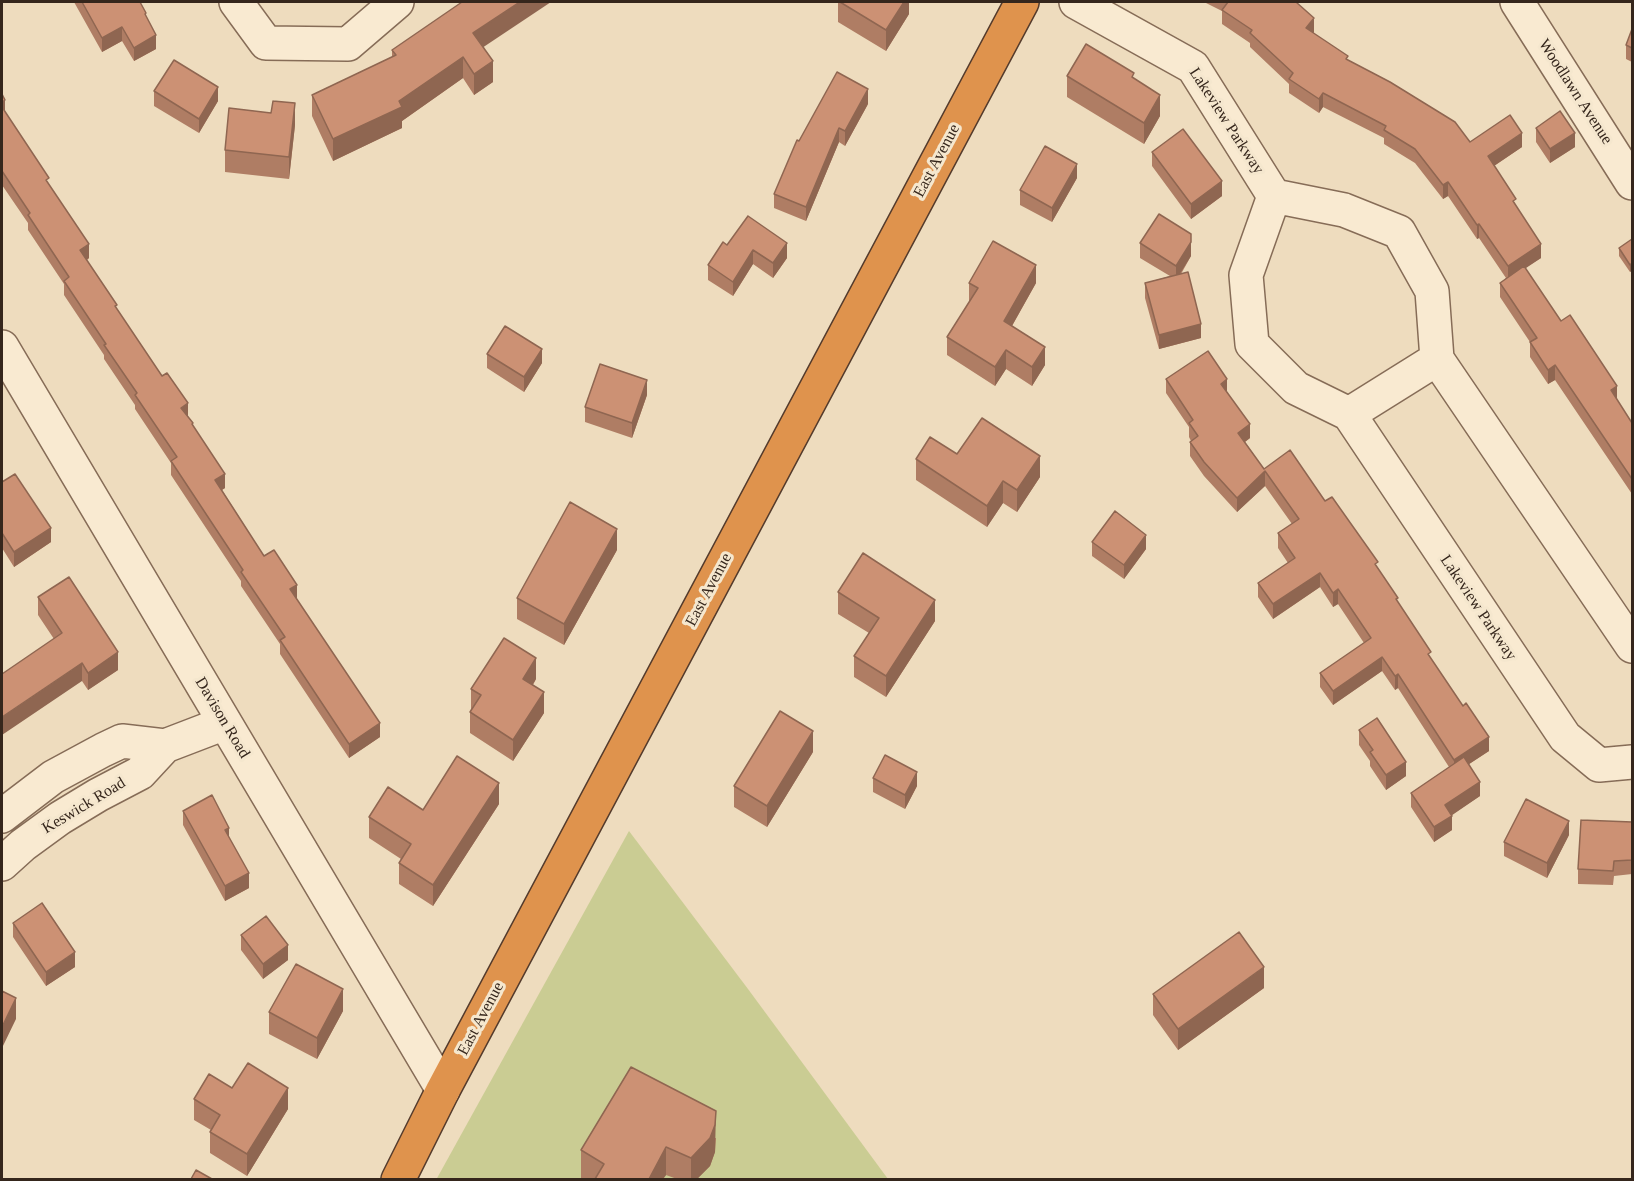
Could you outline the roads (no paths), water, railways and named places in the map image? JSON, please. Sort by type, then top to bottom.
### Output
[{"type":"highway","name":"East Avenue","points":[[398,1179],[443,1090],[1022,2]]},
{"type":"street","points":[[236,2],[266,43],[348,44],[397,2]]},
{"type":"street","name":"Lakeview Parkway","points":[[1076,2],[1194,67],[1274,196],[1246,275],[1252,344],[1296,387],[1349,414],[1564,737],[1599,765],[1632,762]]},
{"type":"street","name":"Woodlawn Avenue","points":[[1517,2],[1632,183]]},
{"type":"street","points":[[1274,196],[1344,210],[1400,232],[1432,291],[1437,358],[1632,646]]},
{"type":"street","name":"Davison Road","points":[[2,347],[443,1090]]},
{"type":"street","points":[[1349,414],[1437,358]]},
{"type":"street","name":"Keswick Road","points":[[2,864],[23,845],[60,818],[140,773],[165,746],[225,723]]},
{"type":"street","name":"Keswick Road","points":[[2,816],[53,777],[122,741],[165,746]]}]
